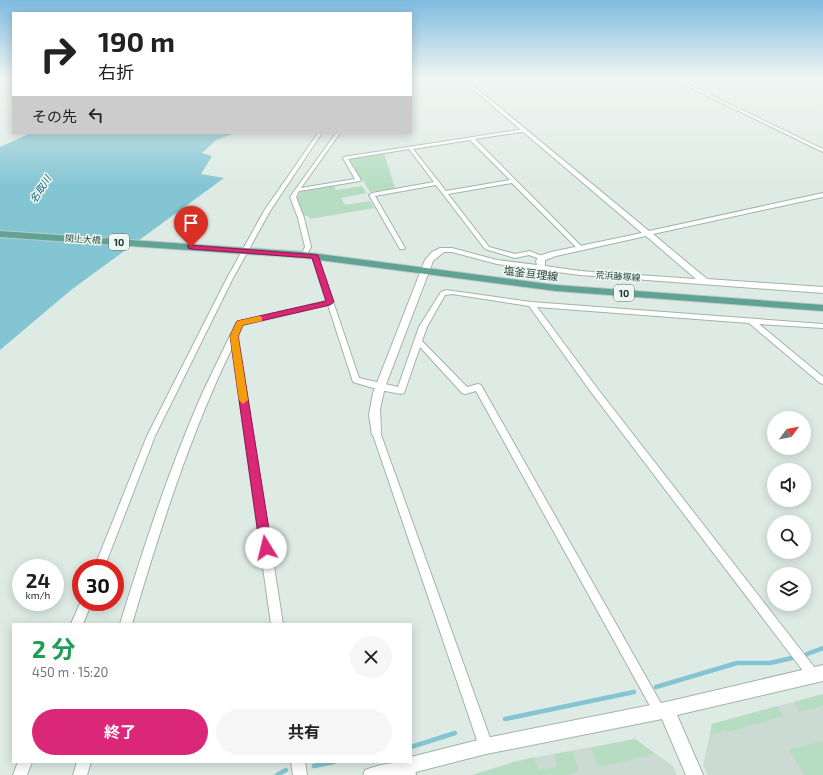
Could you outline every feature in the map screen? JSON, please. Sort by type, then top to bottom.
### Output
[{"type":"main road","name":"閖上大橋","points":[[0,234],[242,250]]},
{"type":"main road","name":"塩釜亘理線","points":[[242,250],[315,256],[556,288],[823,308]]},
{"type":"street","points":[[505,114],[704,281]]},
{"type":"street","points":[[747,114],[823,151]]},
{"type":"street","points":[[297,190],[358,180],[345,158],[524,130]]},
{"type":"street","points":[[103,559],[151,436],[242,250],[319,134]]},
{"type":"street","points":[[304,255],[308,247],[301,218],[293,197],[337,134]]},
{"type":"street","points":[[471,138],[580,248]]},
{"type":"street","points":[[410,148],[487,248],[516,256],[530,253],[542,258],[580,248],[823,195]]},
{"type":"street","points":[[445,193],[513,181]]},
{"type":"street","points":[[402,248],[372,195],[437,183]]},
{"type":"street","name":"荒浜藤塚線","points":[[376,432],[373,417],[380,387],[429,260],[435,254],[443,250],[452,250],[497,262],[580,273],[823,290]]},
{"type":"street","points":[[315,256],[356,380],[401,391],[423,327],[439,299],[446,292],[531,304],[823,326]]},
{"type":"street","points":[[541,268],[540,261],[542,258]]},
{"type":"street","points":[[126,623],[164,502],[206,394],[240,323],[330,302]]},
{"type":"street","points":[[370,775],[409,770],[486,746],[663,711],[819,674],[594,390],[531,304]]},
{"type":"street","points":[[750,320],[823,381]]},
{"type":"street","points":[[234,336],[277,623]]},
{"type":"street","points":[[418,341],[465,391],[478,388],[663,711],[695,775]]},
{"type":"street","points":[[376,432],[486,746]]},
{"type":"street","points":[[77,623],[82,611]]},
{"type":"street","points":[[20,775],[25,763]]},
{"type":"street","points":[[80,775],[84,763]]},
{"type":"street","points":[[298,763],[300,775]]},
{"type":"shaded area","points":[[823,694],[823,775],[708,775],[703,766],[712,724]]},
{"type":"shaded area","points":[[635,739],[673,766],[677,775],[472,775],[515,761]]},
{"type":"green space","points":[[384,153],[395,188],[370,192],[363,180],[361,180],[349,158]]},
{"type":"green space","points":[[334,186],[336,190],[362,186],[366,193],[341,198],[345,205],[370,201],[374,208],[310,219],[308,216],[304,216],[297,199],[300,192]]},
{"type":"green space","points":[[823,694],[823,705],[800,712],[794,702]]},
{"type":"green space","points":[[777,706],[783,716],[726,733],[724,730],[710,735],[712,724]]},
{"type":"green space","points":[[635,739],[655,754],[598,767],[591,748]]},
{"type":"green space","points":[[821,741],[823,744],[823,775],[805,775],[789,750]]},
{"type":"green space","points":[[573,751],[579,772],[564,775],[472,775],[534,757],[538,770],[557,767],[554,754]]},
{"type":"water","name":"名取川","points":[[29,134],[232,134],[216,140],[202,153],[212,156],[201,174],[224,178],[71,290],[0,350],[0,147]]},
{"type":"waterway","points":[[807,654],[823,648]]},
{"type":"waterway","points":[[656,687],[737,663],[770,663],[792,658]]},
{"type":"waterway","points":[[505,719],[634,692]]},
{"type":"waterway","points":[[412,747],[455,733]]},
{"type":"waterway","points":[[314,766],[329,763]]},
{"type":"waterway","points":[[277,775],[286,770]]},
{"type":"slow traffic","points":[[243,400],[234,336],[240,323],[259,319]]},
{"type":"route","points":[[191,247],[315,256],[330,302],[240,323],[234,336],[266,548]]}]
